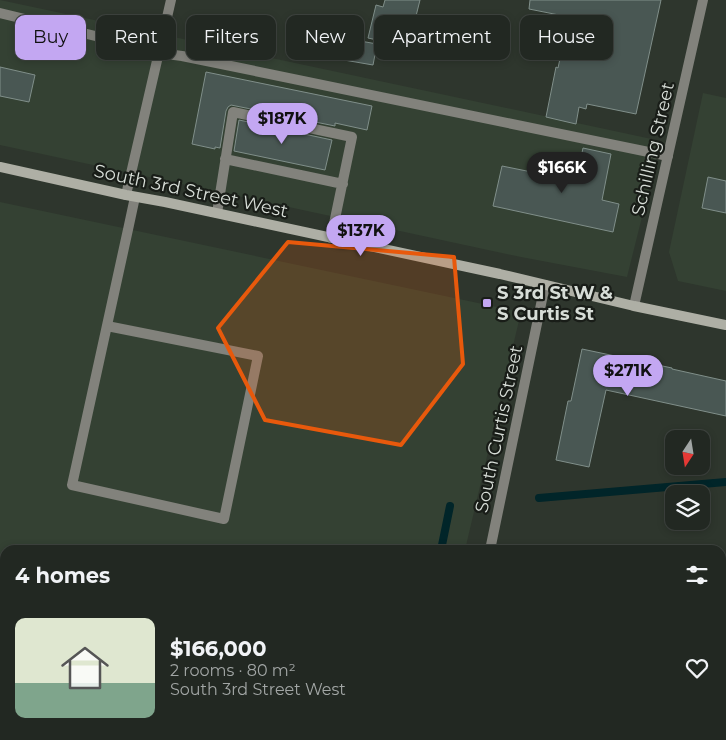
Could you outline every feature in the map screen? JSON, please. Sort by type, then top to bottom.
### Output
[{"type":"main road","name":"South 3rd Street West","points":[[0,167],[500,274],[634,306],[726,325]]},
{"type":"street","points":[[168,15],[171,0]]},
{"type":"street","name":"Schilling Street","points":[[634,306],[703,0]]},
{"type":"street","points":[[0,13],[96,36]]},
{"type":"street","points":[[176,55],[668,156]]},
{"type":"street","points":[[107,326],[258,356],[224,519],[72,485],[107,326],[159,60]]},
{"type":"street","points":[[217,213],[233,112],[352,136],[331,238]]},
{"type":"street","points":[[225,159],[343,184]]},
{"type":"street","name":"South Curtis Street","points":[[491,545],[545,285]]},
{"type":"highlighted area","points":[[288,242],[454,257],[463,364],[401,445],[265,420],[218,328]]},
{"type":"shaded area","points":[[0,0],[70,15],[15,15],[15,60],[86,60],[86,18],[96,20],[96,60],[176,60],[176,38],[186,40],[186,60],[276,59],[661,141],[627,277],[521,257],[0,145]]},
{"type":"shaded area","points":[[703,93],[726,98],[726,291],[678,281],[669,252]]},
{"type":"shaded area","points":[[0,202],[521,312],[466,545],[0,545]]},
{"type":"building","points":[[385,0],[420,0],[416,15],[374,15],[374,39],[368,38],[376,5],[383,7]]},
{"type":"building","points":[[530,0],[661,0],[636,114],[587,104],[586,109],[579,107],[576,124],[546,117],[556,67],[558,68],[560,60],[613,60],[613,15],[559,15],[529,9]]},
{"type":"building","points":[[364,42],[374,43],[373,65],[344,60],[364,60]]},
{"type":"building","points":[[0,67],[35,75],[29,102],[0,96]]},
{"type":"building","points":[[206,72],[372,106],[367,130],[335,123],[335,126],[231,105],[226,111],[220,148],[215,147],[215,149],[192,144]]},
{"type":"building","points":[[239,120],[332,140],[325,170],[234,151]]},
{"type":"building","points":[[583,148],[611,154],[602,200],[619,204],[613,232],[493,206],[502,166],[576,181]]},
{"type":"building","points":[[708,177],[726,181],[726,213],[702,208]]},
{"type":"building","points":[[582,349],[726,381],[726,416],[606,390],[589,467],[556,460],[568,401],[571,401]]},
{"type":"waterway","points":[[539,498],[726,482]]},
{"type":"waterway","points":[[442,545],[450,506]]},
{"type":"place","name":"S 3rd St W & S Curtis St","points":[[487,303]]}]
